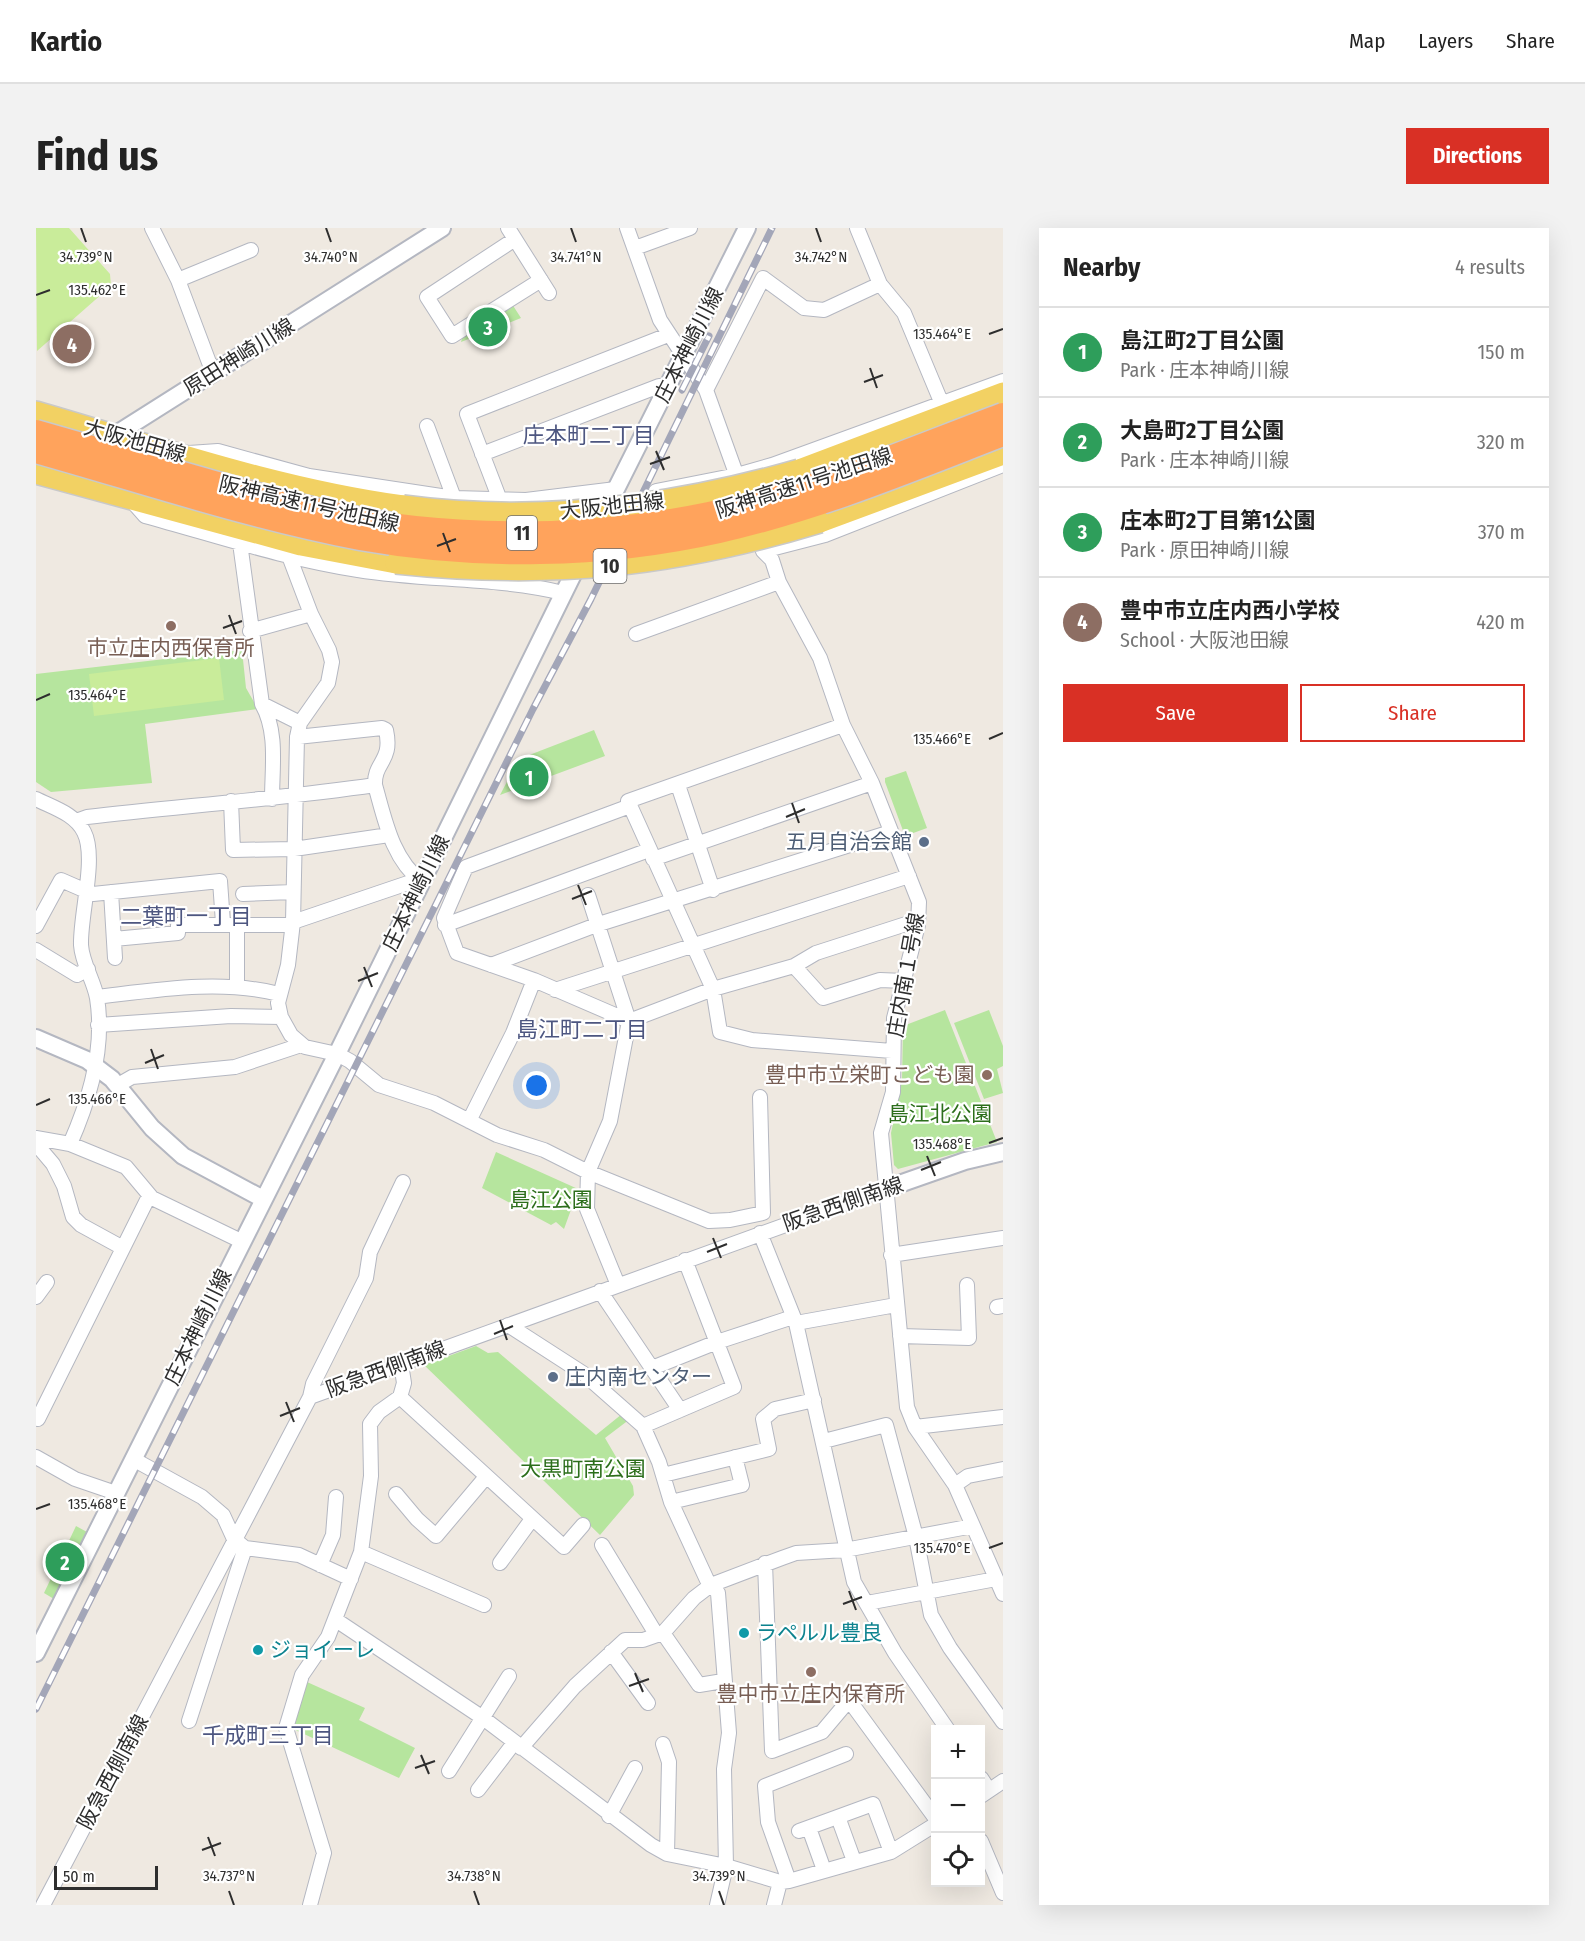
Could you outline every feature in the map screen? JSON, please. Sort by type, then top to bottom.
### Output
[{"type":"highway","name":"阪神高速11号池田線","points":[[36,432],[271,499],[366,520],[458,531],[546,533],[673,520],[752,503],[829,480],[1003,415]]},
{"type":"highway","name":"阪神高速11号池田線","points":[[36,451],[268,517],[351,536],[458,550],[548,552],[678,539],[758,521],[836,498],[1003,434]]},
{"type":"main road","name":"大阪池田線","points":[[36,412],[327,493],[403,506],[517,513],[597,510],[707,493],[799,470],[1003,393]]},
{"type":"main road","name":"10","points":[[40,479],[130,499],[301,545],[396,563],[495,572],[541,572],[631,565],[743,544],[820,522],[1003,454]]},
{"type":"street","points":[[152,228],[178,280],[213,373]]},
{"type":"street","name":"原田神崎川線","points":[[40,479],[115,435],[442,228]]},
{"type":"street","name":"庄内南１号線","points":[[627,228],[660,320],[668,335],[685,354],[706,390],[763,551],[772,560],[779,582],[820,658],[843,725],[872,783],[919,902],[918,925],[894,1018],[893,1092],[881,1133],[907,1407],[915,1427],[955,1485],[1003,1594]]},
{"type":"street","points":[[634,248],[690,228]]},
{"type":"street","points":[[857,228],[880,284],[904,314],[942,404]]},
{"type":"street","points":[[541,280],[452,336],[427,297],[512,234],[541,280],[549,293]]},
{"type":"street","name":"庄本神崎川線","points":[[36,1653],[241,1241],[337,1054],[563,593],[743,236]]},
{"type":"street","points":[[178,280],[251,250]]},
{"type":"street","points":[[706,390],[763,278],[804,308],[824,310],[880,284]]},
{"type":"street","points":[[500,500],[467,414],[668,335]]},
{"type":"street","points":[[656,491],[737,476],[1003,381]]},
{"type":"street","points":[[482,454],[659,386],[668,387]]},
{"type":"street","points":[[427,426],[454,498]]},
{"type":"street","points":[[181,454],[218,451],[309,476],[454,498],[526,500],[616,489]]},
{"type":"street","points":[[763,551],[825,535],[1003,465]]},
{"type":"street","points":[[130,499],[145,516],[290,556],[407,577],[537,587],[563,593]]},
{"type":"street","points":[[240,543],[250,631],[262,704],[269,717],[273,744],[272,799]]},
{"type":"street","points":[[290,556],[311,614],[329,650],[331,669],[325,690],[298,730],[294,797],[293,923],[288,965],[279,994],[281,1017],[288,1030],[302,1045],[337,1054],[363,1070],[379,1085],[434,1103],[497,1135],[544,1150],[588,1172],[709,1221],[730,1220],[763,1212],[760,1097]]},
{"type":"street","points":[[636,633],[779,582]]},
{"type":"street","points":[[250,631],[311,614]]},
{"type":"street","points":[[262,704],[298,730],[382,728],[386,730],[389,749],[375,777],[375,785],[389,835],[407,868],[422,882]]},
{"type":"street","points":[[843,725],[628,801],[713,989],[720,1032],[752,1040],[892,1051]]},
{"type":"street","points":[[445,925],[651,854],[698,845],[872,783]]},
{"type":"street","points":[[76,821],[87,817],[231,801],[294,797],[375,785]]},
{"type":"street","points":[[678,785],[713,890]]},
{"type":"street","points":[[36,800],[76,821],[84,831],[89,850],[81,947],[96,997],[99,1050],[80,1120],[70,1144]]},
{"type":"street","points":[[231,801],[233,850],[294,849],[389,835]]},
{"type":"street","points":[[630,807],[466,867],[444,918],[457,953],[534,980],[628,1021],[713,989],[794,966],[816,953],[906,924],[918,925]]},
{"type":"street","points":[[491,965],[599,924],[673,903],[891,832]]},
{"type":"street","points":[[555,990],[613,969],[909,876]]},
{"type":"street","points":[[36,926],[61,880],[86,892],[111,892],[220,881],[230,924],[237,987]]},
{"type":"street","points":[[114,939],[178,933],[178,925],[293,923],[408,883],[422,882]]},
{"type":"street","points":[[111,892],[115,958]]},
{"type":"street","points":[[243,894],[293,892]]},
{"type":"street","points":[[588,895],[628,1021],[610,1121],[588,1172],[587,1209],[618,1285]]},
{"type":"street","points":[[36,950],[78,975],[88,969]]},
{"type":"street","points":[[794,966],[823,998],[880,980],[904,981]]},
{"type":"street","points":[[469,1121],[513,1033],[534,980]]},
{"type":"street","points":[[96,997],[157,989],[237,987],[279,994]]},
{"type":"street","points":[[98,1025],[231,1016],[281,1017]]},
{"type":"street","points":[[36,1038],[80,1055],[96,1065],[118,1085],[152,1128],[183,1156],[263,1199]]},
{"type":"street","points":[[118,1085],[132,1077],[235,1067],[302,1045]]},
{"type":"street","points":[[36,1138],[70,1144],[126,1167],[149,1196],[241,1241]]},
{"type":"street","points":[[36,1144],[53,1164],[64,1186],[73,1217],[81,1225],[123,1248]]},
{"type":"street","name":"阪急西側南線","points":[[41,1900],[240,1544],[310,1397],[760,1233],[965,1161],[1003,1152]]},
{"type":"street","points":[[310,1397],[314,1384],[366,1278],[370,1252],[403,1182]]},
{"type":"street","points":[[38,1419],[149,1196]]},
{"type":"street","points":[[760,1233],[795,1320],[854,1582],[895,1653],[945,1725]]},
{"type":"street","points":[[891,1255],[1003,1238]]},
{"type":"street","points":[[643,1426],[734,1387],[685,1260]]},
{"type":"street","points":[[36,1298],[47,1282]]},
{"type":"street","points":[[900,1336],[969,1338],[967,1285]]},
{"type":"street","points":[[600,1292],[680,1410]]},
{"type":"street","points":[[652,1368],[717,1342],[795,1320],[896,1305]]},
{"type":"street","points":[[508,1325],[584,1374],[643,1426],[663,1475],[671,1502],[711,1585],[718,1593],[723,1681],[729,1733],[724,1769],[726,1866],[717,1905]]},
{"type":"street","points":[[310,1905],[324,1853],[286,1728],[302,1675],[320,1651],[336,1620],[362,1552],[371,1476],[370,1424],[379,1412],[400,1397],[404,1383],[401,1364]]},
{"type":"street","points":[[400,1397],[485,1478],[564,1547],[584,1525]]},
{"type":"street","points":[[663,1475],[769,1449],[763,1419],[775,1409],[814,1400]]},
{"type":"street","points":[[915,1427],[1003,1417]]},
{"type":"street","points":[[824,1442],[886,1425],[916,1537],[931,1615],[950,1648],[1003,1722]]},
{"type":"street","points":[[671,1502],[742,1485],[735,1457]]},
{"type":"street","points":[[133,1459],[202,1497],[224,1515],[240,1544],[189,1721]]},
{"type":"street","points":[[38,1462],[75,1479],[116,1493]]},
{"type":"street","points":[[955,1485],[968,1476],[1003,1469]]},
{"type":"street","points":[[396,1494],[417,1519],[436,1536],[485,1478]]},
{"type":"street","points":[[320,1565],[333,1535],[336,1497]]},
{"type":"street","points":[[500,1563],[532,1519]]},
{"type":"street","points":[[478,1790],[575,1686],[611,1652],[625,1640],[643,1640],[659,1633],[694,1598],[711,1585],[796,1553],[845,1550],[973,1526]]},
{"type":"street","points":[[240,1544],[299,1555],[351,1579]]},
{"type":"street","points":[[602,1545],[659,1633],[699,1685],[723,1681]]},
{"type":"street","points":[[362,1552],[484,1605]]},
{"type":"street","points":[[765,1563],[772,1751],[816,1736],[849,1700],[931,1812]]},
{"type":"street","points":[[867,1603],[996,1579]]},
{"type":"street","points":[[336,1620],[483,1718],[609,1816],[667,1854],[784,1881],[891,1852],[931,1827]]},
{"type":"street","points":[[611,1652],[648,1703]]},
{"type":"street","points":[[449,1771],[509,1676]]},
{"type":"street","points":[[663,1744],[669,1762],[667,1854]]},
{"type":"street","points":[[774,1905],[784,1881],[768,1822],[765,1786],[846,1754]]},
{"type":"street","points":[[609,1816],[635,1768]]},
{"type":"street","points":[[985,1793],[1003,1781]]},
{"type":"street","points":[[824,1870],[804,1830],[873,1804],[891,1852]]},
{"type":"street","points":[[838,1817],[854,1861]]},
{"type":"street","points":[[985,1850],[1003,1893]]},
{"type":"green space","points":[[36,228],[69,228],[110,274],[111,286],[37,351]]},
{"type":"green space","points":[[512,304],[521,318],[461,342],[463,335]]},
{"type":"green space","points":[[242,650],[246,688],[258,709],[145,724],[152,783],[51,792],[36,782],[36,674]]},
{"type":"green space","points":[[219,658],[224,700],[94,716],[89,674]]},
{"type":"green space","points":[[594,730],[605,756],[500,795],[519,759]]},
{"type":"green space","points":[[906,771],[927,828],[905,836],[885,778]]},
{"type":"green space","name":"島江北公園","points":[[945,1010],[997,1142],[898,1169],[894,1165],[891,1133],[902,1080],[903,1026]]},
{"type":"green space","points":[[989,1010],[1003,1046],[1003,1066],[997,1069],[1003,1093],[984,1099],[954,1023]]},
{"type":"green space","name":"島江公園","points":[[496,1152],[578,1189],[579,1202],[572,1207],[564,1229],[556,1222],[551,1225],[482,1188]]},
{"type":"green space","name":"大黒町南公園","points":[[476,1346],[488,1353],[498,1352],[596,1435],[622,1414],[630,1419],[605,1438],[633,1486],[634,1495],[600,1535],[424,1365]]},
{"type":"green space","points":[[76,1526],[87,1532],[54,1599],[44,1593]]},
{"type":"green space","points":[[307,1682],[365,1708],[359,1720],[415,1748],[399,1778],[291,1728]]},
{"type":"railway","points":[[36,1709],[533,709],[591,599],[772,228]]},
{"type":"railway","points":[[682,390],[709,336]]},
{"type":"place","name":"庄本町2丁目第1公園","points":[[488,327]]},
{"type":"place","name":"豊中市立庄内西小学校","points":[[72,344]]},
{"type":"place","name":"市立庄内西保育所","points":[[171,626]]},
{"type":"place","name":"島江町2丁目公園","points":[[529,777]]},
{"type":"place","name":"五月自治会館","points":[[924,842]]},
{"type":"place","name":"豊中市立栄町こども園","points":[[987,1075]]},
{"type":"place","name":"庄内南センター","points":[[553,1377]]},
{"type":"place","name":"大島町2丁目公園","points":[[65,1562]]},
{"type":"place","name":"ラペルル豊良","points":[[744,1633]]},
{"type":"place","name":"ジョイーレ","points":[[258,1650]]},
{"type":"place","name":"豊中市立庄内保育所","points":[[811,1672]]},
{"type":"district","name":"庄本町二丁目","points":[[589,435]]},
{"type":"district","name":"二葉町一丁目","points":[[186,916]]},
{"type":"district","name":"島江町二丁目","points":[[582,1029]]},
{"type":"district","name":"千成町三丁目","points":[[268,1735]]}]
